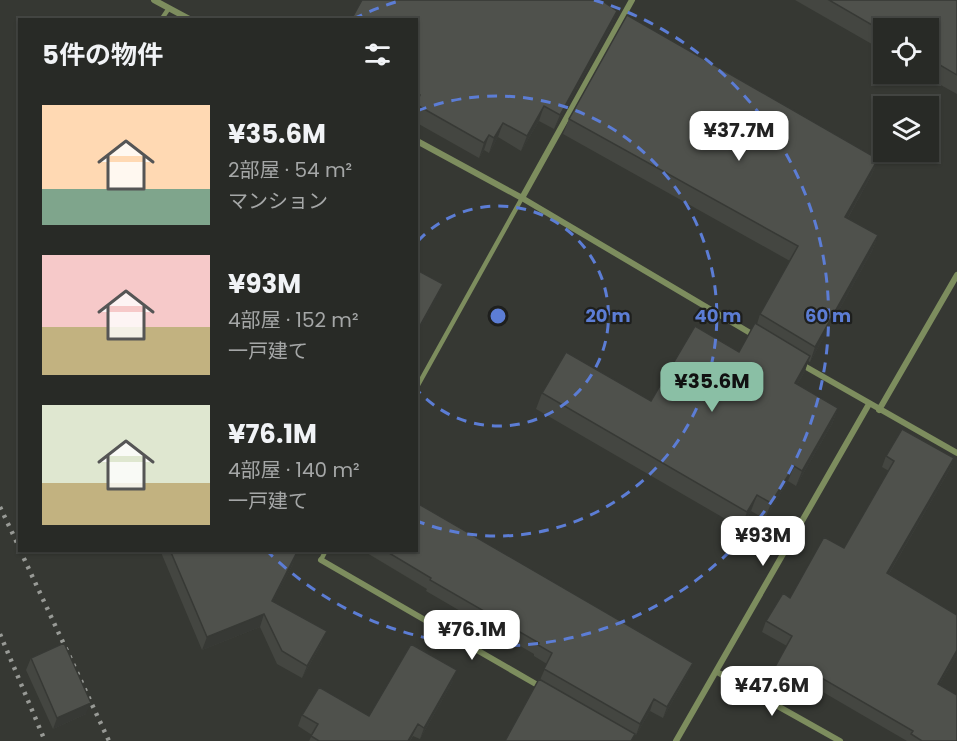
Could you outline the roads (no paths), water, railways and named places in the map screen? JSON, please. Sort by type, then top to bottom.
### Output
[{"type":"street","points":[[154,0],[186,18]]},
{"type":"street","points":[[522,198],[632,0]]},
{"type":"street","points":[[418,142],[522,198],[767,343]]},
{"type":"street","points":[[879,410],[957,275]]},
{"type":"street","points":[[797,361],[957,453]]},
{"type":"street","points":[[676,741],[869,404]]},
{"type":"street","points":[[321,560],[543,688]]},
{"type":"street","points":[[717,672],[840,741]]},
{"type":"lane","points":[[162,18],[169,8]]},
{"type":"lane","points":[[418,385],[522,198]]},
{"type":"lane","points":[[321,560],[325,552]]},
{"type":"railway","points":[[0,507],[18,545]]},
{"type":"railway","points":[[21,552],[109,741]]},
{"type":"railway","points":[[0,634],[45,741]]}]
